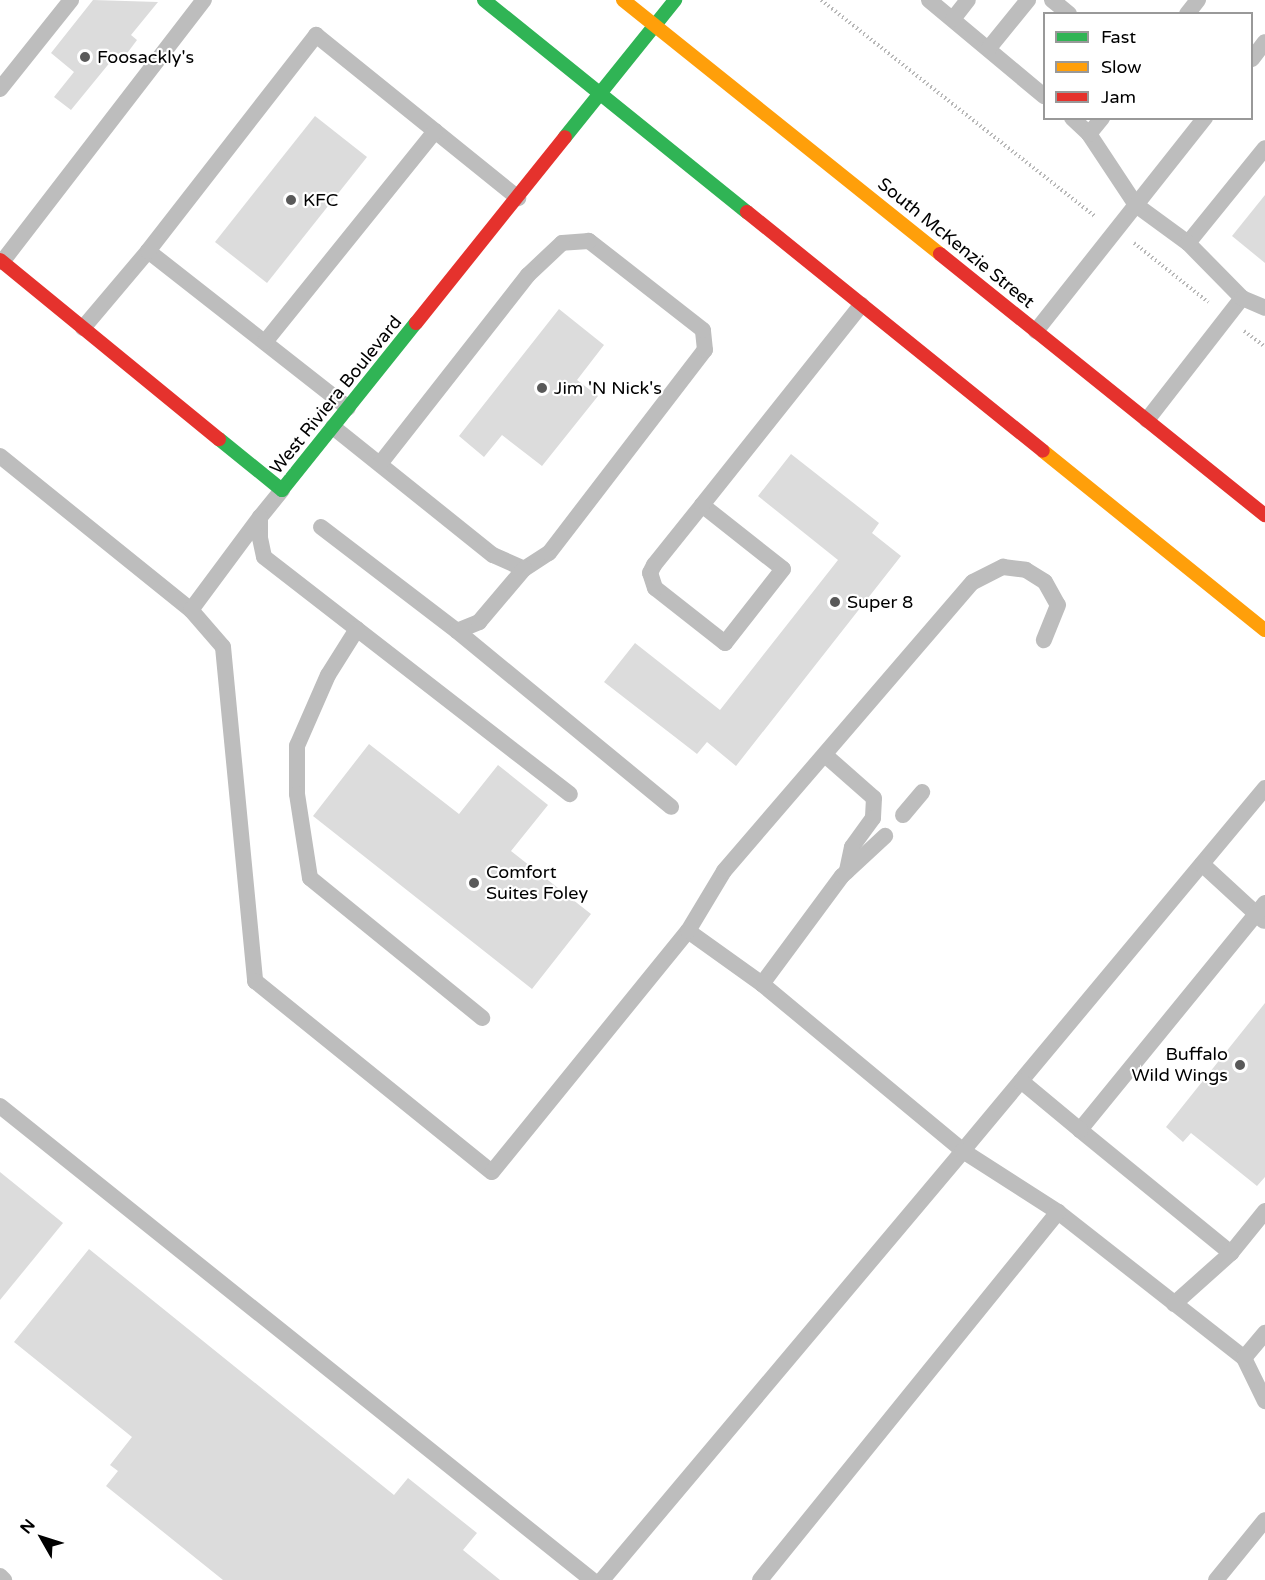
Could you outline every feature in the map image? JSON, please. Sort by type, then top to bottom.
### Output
[{"type":"main road","points":[[484,0],[1265,630]]},
{"type":"main road","name":"South McKenzie Street","points":[[623,0],[1265,515]]},
{"type":"main road","name":"West Riviera Boulevard","points":[[1,261],[282,490],[675,0]]},
{"type":"main road","points":[[941,369],[1179,543]]},
{"type":"lane","points":[[0,89],[71,0]]},
{"type":"lane","points":[[1,261],[204,0]]},
{"type":"lane","points":[[929,0],[1043,95]]},
{"type":"lane","points":[[953,20],[968,0]]},
{"type":"lane","points":[[989,48],[1028,0]]},
{"type":"lane","points":[[1052,0],[1066,12]]},
{"type":"lane","points":[[1189,12],[1198,0]]},
{"type":"lane","points":[[83,328],[148,251],[316,34],[518,198]]},
{"type":"lane","points":[[1253,57],[1265,42]]},
{"type":"lane","points":[[1074,120],[1089,134],[1136,205],[1188,243],[1242,298],[1265,308]]},
{"type":"lane","points":[[1089,134],[1100,120]]},
{"type":"lane","points":[[1036,331],[1202,120]]},
{"type":"lane","points":[[266,342],[435,131]]},
{"type":"lane","points":[[1188,243],[1265,148]]},
{"type":"lane","points":[[380,464],[528,275],[562,243],[589,241],[704,330],[705,350],[549,553],[524,569],[480,622],[457,631]]},
{"type":"lane","points":[[148,251],[348,408]]},
{"type":"lane","points":[[1148,420],[1242,298]]},
{"type":"lane","points":[[702,505],[783,569],[725,643],[655,588],[650,573],[702,505],[861,305]]},
{"type":"lane","points":[[333,427],[493,555],[524,569]]},
{"type":"lane","points":[[0,456],[191,610],[223,647],[255,981],[492,1172],[688,931],[724,871],[973,582],[1003,567],[1026,570],[1045,582],[1058,605],[1044,640]]},
{"type":"lane","points":[[191,610],[282,490]]},
{"type":"lane","points":[[260,517],[260,538],[264,556],[570,794]]},
{"type":"lane","points":[[321,527],[457,631],[671,807]]},
{"type":"lane","points":[[357,629],[328,675],[297,746],[297,794],[310,878],[482,1018]]},
{"type":"lane","points":[[825,755],[874,798],[873,818],[852,847],[847,871]]},
{"type":"lane","points":[[602,1580],[1265,788]]},
{"type":"lane","points":[[903,815],[922,792]]},
{"type":"lane","points":[[762,984],[822,901],[847,871],[885,836]]},
{"type":"lane","points":[[1080,1130],[1262,913],[1202,864]]},
{"type":"lane","points":[[688,931],[762,984],[963,1151],[1058,1212],[1244,1358],[1265,1401]]},
{"type":"lane","points":[[1021,1081],[1231,1253]]},
{"type":"lane","points":[[0,1106],[592,1580]]},
{"type":"lane","points":[[1174,1304],[1231,1253],[1265,1211]]},
{"type":"lane","points":[[760,1580],[1058,1212]]},
{"type":"lane","points":[[1244,1358],[1265,1333]]},
{"type":"lane","points":[[1216,1580],[1265,1520]]},
{"type":"lane","points":[[0,1576],[4,1580]]},
{"type":"path","points":[[821,0],[1084,209],[1157,259],[1265,347]]},
{"type":"building","name":"Foosackly's","points":[[93,0],[158,2],[131,35],[137,40],[122,60],[116,55],[71,110],[54,97],[74,72],[51,53]]},
{"type":"building","name":"KFC","points":[[315,116],[367,157],[267,283],[215,242]]},
{"type":"building","points":[[1265,195],[1265,263],[1232,236]]},
{"type":"building","name":"Jim 'N Nick's","points":[[559,309],[604,345],[577,380],[598,396],[542,466],[502,435],[484,457],[459,436]]},
{"type":"building","name":"Super 8","points":[[791,454],[879,523],[872,533],[901,556],[736,766],[707,742],[697,754],[604,682],[635,643],[720,710],[838,560],[758,496]]},
{"type":"building","name":"Comfort Suites Foley","points":[[369,744],[459,814],[498,765],[548,805],[511,851],[591,914],[532,989],[313,816]]},
{"type":"building","name":"Buffalo Wild Wings","points":[[1265,1003],[1265,1177],[1257,1186],[1191,1133],[1183,1142],[1166,1127]]},
{"type":"building","points":[[0,1172],[63,1223],[0,1300]]},
{"type":"building","points":[[89,1249],[394,1495],[408,1478],[477,1533],[463,1550],[500,1580],[223,1580],[106,1486],[118,1471],[110,1465],[132,1437],[14,1342]]},
{"type":"traffic: fast","points":[[484,0],[747,212]]},
{"type":"traffic: fast","points":[[565,137],[675,0]]},
{"type":"traffic: fast","points":[[219,439],[282,490],[416,323]]},
{"type":"traffic: slow","points":[[623,0],[940,254]]},
{"type":"traffic: slow","points":[[1043,451],[1265,630]]},
{"type":"traffic: jam","points":[[416,323],[565,137]]},
{"type":"traffic: jam","points":[[747,212],[1043,451]]},
{"type":"traffic: jam","points":[[940,254],[1265,515]]},
{"type":"traffic: jam","points":[[0,260],[219,439]]},
{"type":"place","name":"Foosackly's","points":[[85,57]]},
{"type":"place","name":"KFC","points":[[291,200]]},
{"type":"place","name":"Jim 'N Nick's","points":[[542,388]]},
{"type":"place","name":"Super 8","points":[[835,602]]},
{"type":"place","name":"Comfort Suites Foley","points":[[474,883]]},
{"type":"place","name":"Buffalo Wild Wings","points":[[1240,1065]]}]
